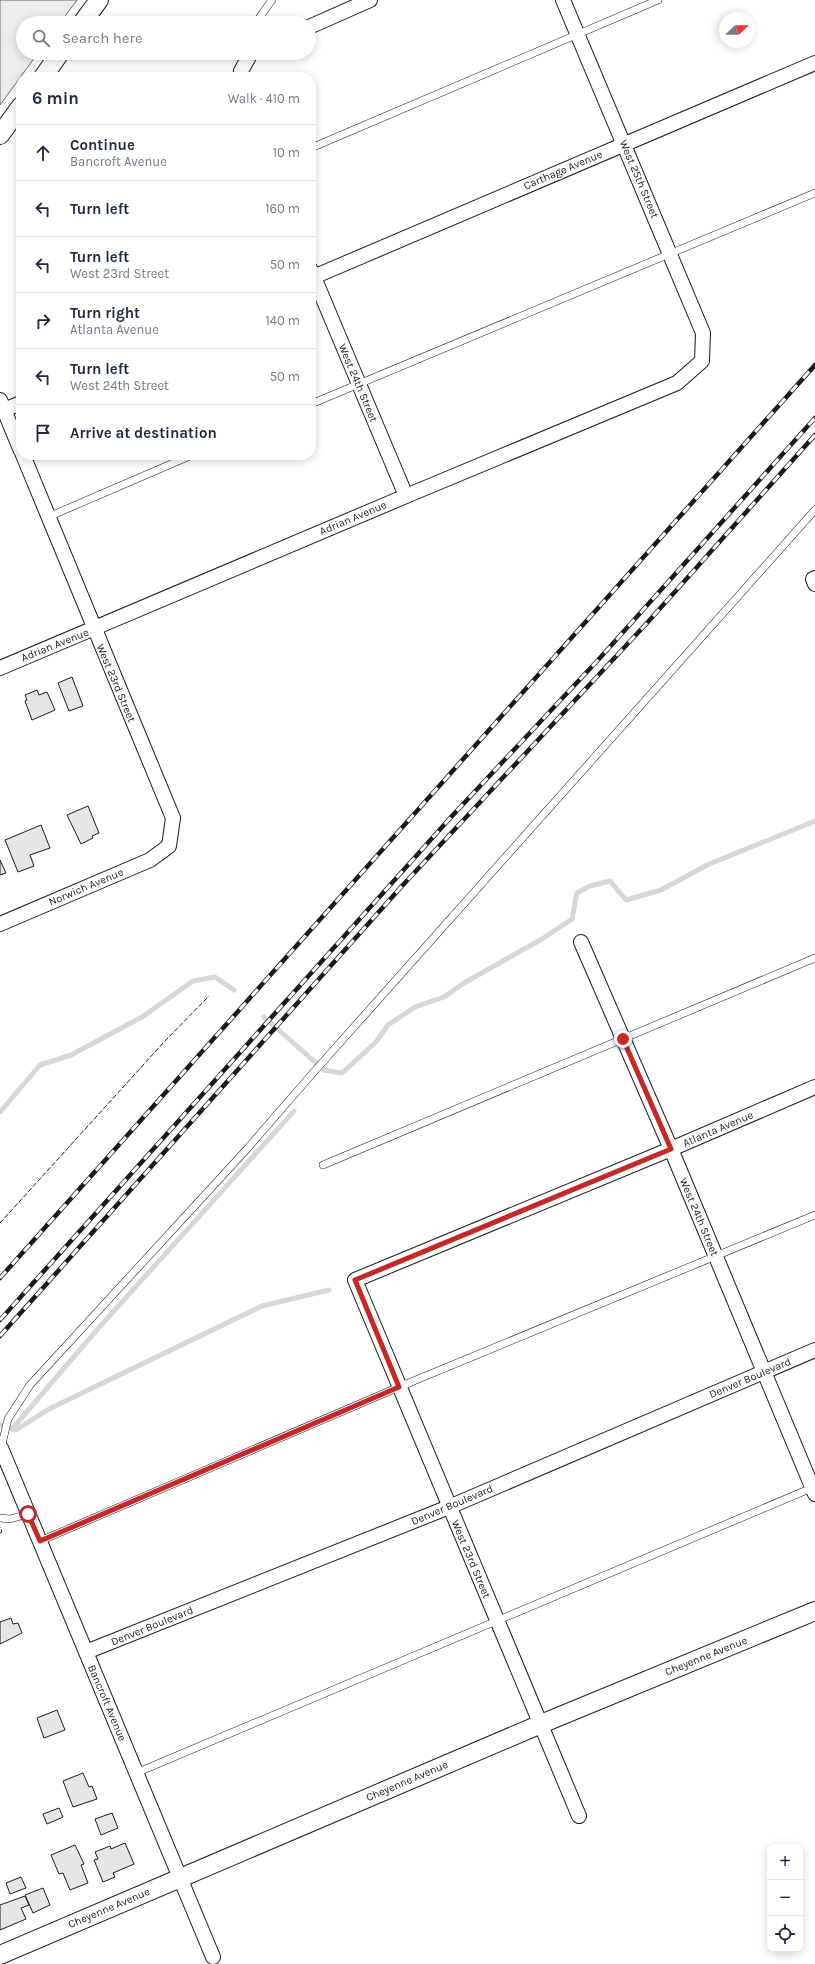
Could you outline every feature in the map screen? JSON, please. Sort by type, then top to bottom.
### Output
[{"type":"street","points":[[87,16],[99,0]]},
{"type":"street","points":[[316,24],[370,0]]},
{"type":"street","name":"West 25th Street","points":[[563,0],[703,332],[702,361]]},
{"type":"street","points":[[47,72],[55,60]]},
{"type":"street","points":[[242,72],[248,60]]},
{"type":"street","name":"Carthage Avenue","points":[[316,273],[815,63]]},
{"type":"street","points":[[0,135],[16,113]]},
{"type":"street","name":"West 24th Street","points":[[316,284],[406,496]]},
{"type":"street","name":"Adrian Avenue","points":[[0,668],[677,383],[702,361]]},
{"type":"street","points":[[16,404],[2,405],[16,439]]},
{"type":"street","name":"West 23rd Street","points":[[25,460],[173,818],[169,846]]},
{"type":"street","name":"Norwich Avenue","points":[[0,924],[150,860],[169,846]]},
{"type":"street","name":"West 24th Street","points":[[581,942],[671,1149],[763,1372],[814,1489]]},
{"type":"street","name":"Atlanta Avenue","points":[[355,1280],[671,1149],[815,1087]]},
{"type":"street","name":"West 23rd Street","points":[[355,1280],[449,1507],[542,1724],[579,1816]]},
{"type":"street","name":"Denver Boulevard","points":[[86,1652],[449,1507],[815,1350]]},
{"type":"street","name":"Bancroft Avenue","points":[[1,1448],[213,1957]]},
{"type":"street","name":"Cheyenne Avenue","points":[[0,1955],[542,1724],[815,1611]]},
{"type":"lane","points":[[261,16],[272,0]]},
{"type":"lane","points":[[316,146],[658,0]]},
{"type":"lane","points":[[316,402],[815,193]]},
{"type":"lane","points":[[48,517],[180,460]]},
{"type":"lane","points":[[1,1448],[8,1419],[30,1386],[196,1206],[332,1051],[815,510]]},
{"type":"lane","points":[[323,1165],[815,958]]},
{"type":"lane","points":[[40,1541],[399,1387],[815,1215]]},
{"type":"lane","points":[[136,1773],[497,1619],[814,1489]]},
{"type":"lane","points":[[0,1518],[10,1519],[28,1514]]},
{"type":"shaded area","points":[[0,0],[77,0],[65,16],[16,16],[16,60],[33,60],[24,72],[16,72],[16,83],[0,105]]},
{"type":"building","points":[[72,677],[83,706],[69,711],[58,683]]},
{"type":"building","points":[[37,690],[39,695],[47,692],[55,710],[32,720],[25,701],[27,700],[25,695]]},
{"type":"building","points":[[88,806],[99,833],[81,844],[67,815]]},
{"type":"building","points":[[41,825],[50,848],[30,855],[34,866],[18,872],[5,840]]},
{"type":"building","points":[[0,860],[6,873],[0,875]]},
{"type":"building","points":[[11,1618],[13,1624],[18,1623],[22,1633],[0,1644],[0,1622]]},
{"type":"building","points":[[57,1710],[65,1730],[44,1738],[37,1718]]},
{"type":"building","points":[[83,1773],[89,1787],[92,1786],[97,1799],[73,1807],[63,1781]]},
{"type":"building","points":[[59,1808],[63,1817],[47,1824],[43,1814]]},
{"type":"building","points":[[112,1813],[118,1828],[101,1835],[95,1819]]},
{"type":"building","points":[[125,1843],[134,1864],[113,1873],[115,1877],[103,1882],[94,1860],[98,1859],[95,1852],[110,1846],[111,1849]]},
{"type":"building","points":[[75,1845],[84,1864],[81,1865],[88,1883],[70,1890],[63,1873],[59,1874],[51,1855]]},
{"type":"building","points":[[21,1877],[26,1888],[10,1894],[6,1883]]},
{"type":"building","points":[[43,1888],[50,1905],[33,1913],[25,1895]]},
{"type":"building","points":[[25,1896],[29,1905],[21,1908],[26,1919],[0,1930],[0,1905]]},
{"type":"waterway","points":[[264,1017],[324,1070],[342,1073],[376,1042],[388,1025],[415,1007],[444,997],[464,983],[542,939],[572,919],[577,893],[590,886],[610,881],[626,900],[661,890],[707,865],[815,821]]},
{"type":"waterway","points":[[0,1112],[40,1065],[71,1055],[142,1017],[193,981],[215,977],[234,990]]},
{"type":"waterway","points":[[12,1429],[95,1332],[294,1111]]},
{"type":"waterway","points":[[0,1425],[16,1430],[49,1409],[262,1306],[329,1290]]},
{"type":"railway","points":[[0,1278],[815,365]]},
{"type":"railway","points":[[0,1320],[452,816],[599,659],[815,418]]},
{"type":"railway","points":[[0,1336],[402,886],[647,623],[815,435]]},
{"type":"fence","points":[[0,1223],[164,1042],[209,996]]},
{"type":"fence","points":[[0,1527],[2,1532],[0,1533]]},
{"type":"route","points":[[28,1514],[40,1541],[399,1387],[355,1280],[671,1149],[623,1039]]}]
